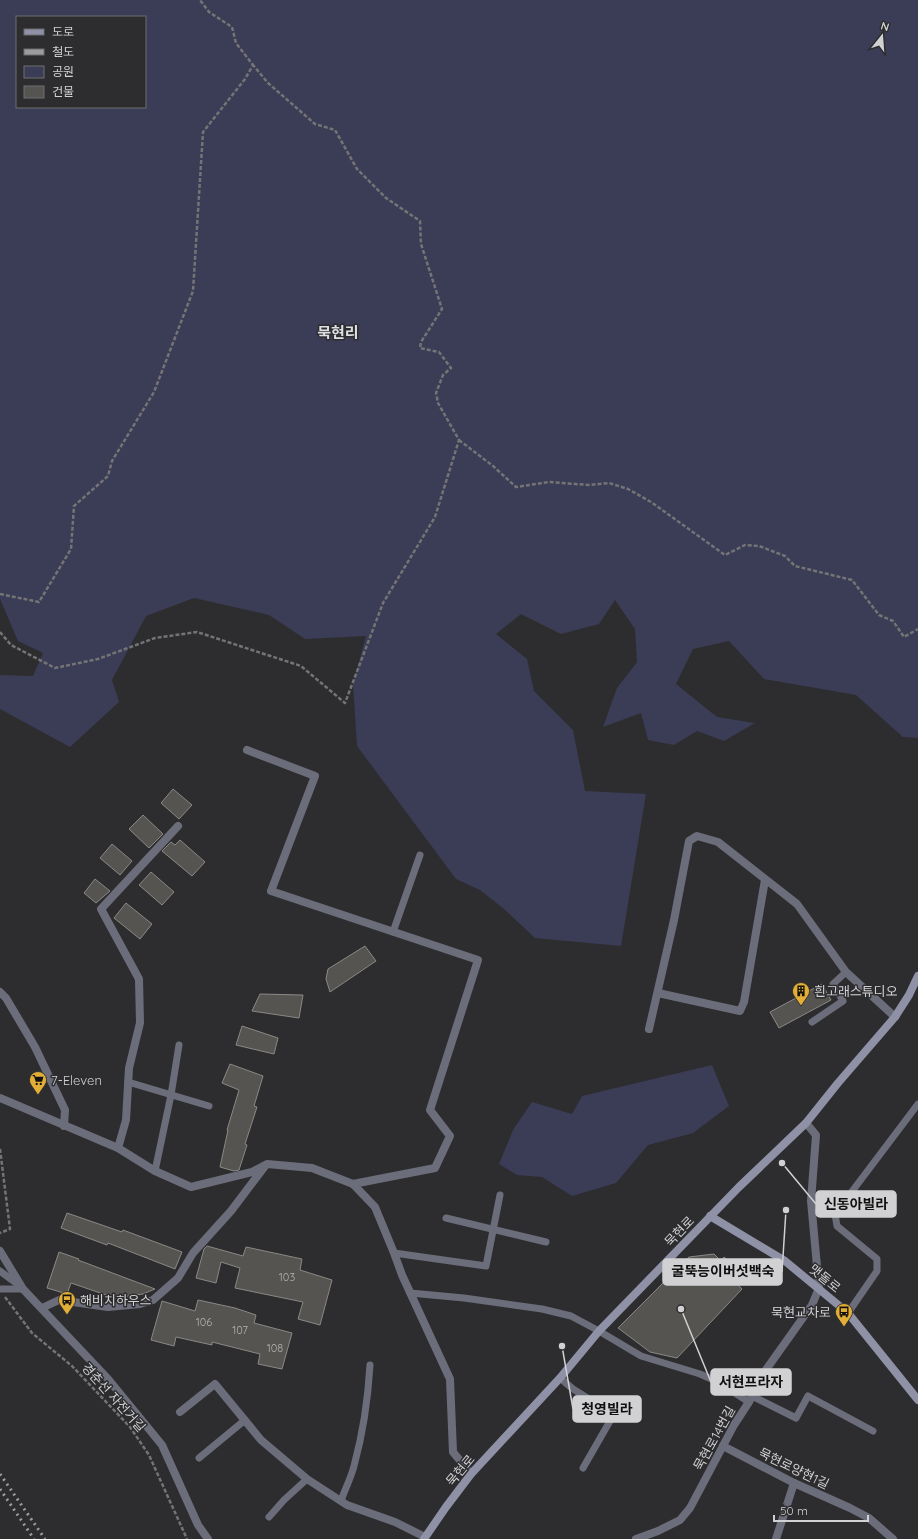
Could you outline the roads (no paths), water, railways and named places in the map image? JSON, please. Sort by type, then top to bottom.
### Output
[{"type":"street","points":[[247,750],[315,776],[271,891],[478,960],[430,1110],[450,1136],[435,1168],[353,1184]]},
{"type":"street","points":[[118,1148],[126,1120],[129,1068],[140,1023],[139,979],[101,909],[178,826]]},
{"type":"street","points":[[649,1030],[674,920],[689,841],[698,836],[718,842],[797,904],[846,972],[895,1016]]},
{"type":"street","points":[[658,992],[740,1012],[744,1002],[765,880]]},
{"type":"street","name":"묵현로","points":[[424,1538],[470,1474],[560,1378],[599,1331],[710,1216],[806,1122],[895,1016],[909,995],[918,976]]},
{"type":"street","points":[[0,992],[6,998],[39,1054],[65,1110],[64,1126]]},
{"type":"street","points":[[0,1098],[118,1148],[155,1171],[191,1187],[252,1172],[267,1164],[312,1168],[353,1184],[375,1207],[402,1275],[450,1379],[453,1452],[470,1474]]},
{"type":"street","name":"묵현로14번길","points":[[636,1539],[658,1531],[680,1520],[690,1508],[763,1374],[812,1305],[819,1288],[811,1200],[816,1135],[806,1122]]},
{"type":"street","points":[[42,1308],[59,1300],[108,1307],[140,1304],[153,1300],[178,1278],[193,1253],[231,1211],[267,1164]]},
{"type":"street","name":"맷돌로","points":[[710,1216],[785,1261],[848,1313],[918,1400]]},
{"type":"street","points":[[0,1251],[23,1289],[108,1379],[162,1445],[198,1525],[208,1539]]},
{"type":"street","points":[[180,1412],[215,1384],[261,1440],[307,1479],[347,1505],[395,1522],[424,1538]]},
{"type":"street","name":"묵현로양현1길","points":[[723,1446],[794,1483],[869,1518],[892,1539]]},
{"type":"street","points":[[776,1539],[794,1483]]},
{"type":"lane","points":[[393,932],[420,855]]},
{"type":"lane","points":[[812,1022],[843,1001],[834,984],[846,972]]},
{"type":"lane","points":[[155,1171],[171,1095],[179,1045]]},
{"type":"lane","points":[[128,1082],[209,1106]]},
{"type":"lane","points":[[848,1313],[877,1271],[877,1259],[837,1226],[835,1214],[918,1104]]},
{"type":"lane","points":[[394,1253],[486,1266],[500,1195]]},
{"type":"lane","points":[[446,1218],[546,1242]]},
{"type":"lane","points":[[0,1271],[23,1289]]},
{"type":"lane","points":[[0,1289],[23,1289]]},
{"type":"lane","points":[[410,1293],[464,1298],[542,1309],[571,1316],[641,1356],[700,1374],[750,1399],[796,1418],[808,1396],[873,1431]]},
{"type":"lane","points":[[341,1501],[354,1467],[362,1431],[368,1399],[370,1365]]},
{"type":"lane","points":[[560,1378],[573,1389],[605,1409],[610,1421],[583,1468]]},
{"type":"lane","points":[[199,1458],[245,1420]]},
{"type":"lane","points":[[270,1517],[284,1500],[307,1479]]},
{"type":"railway","points":[[0,1474],[45,1539]]},
{"type":"railway","points":[[0,1489],[34,1539]]},
{"type":"place","name":"흰고래스튜디오","points":[[801,1006]]},
{"type":"place","name":"7-Eleven","points":[[38,1095]]},
{"type":"place","name":"신동아빌라","points":[[782,1163]]},
{"type":"place","name":"굴뚝능이버섯백숙","points":[[786,1210]]},
{"type":"place","name":"서현프라자","points":[[681,1309]]},
{"type":"place","name":"해비치하우스","points":[[67,1315]]},
{"type":"place","name":"묵현교차로","points":[[844,1327]]},
{"type":"place","name":"청영빌라","points":[[562,1346]]},
{"type":"district","name":"묵현리","points":[[338,332]]}]
